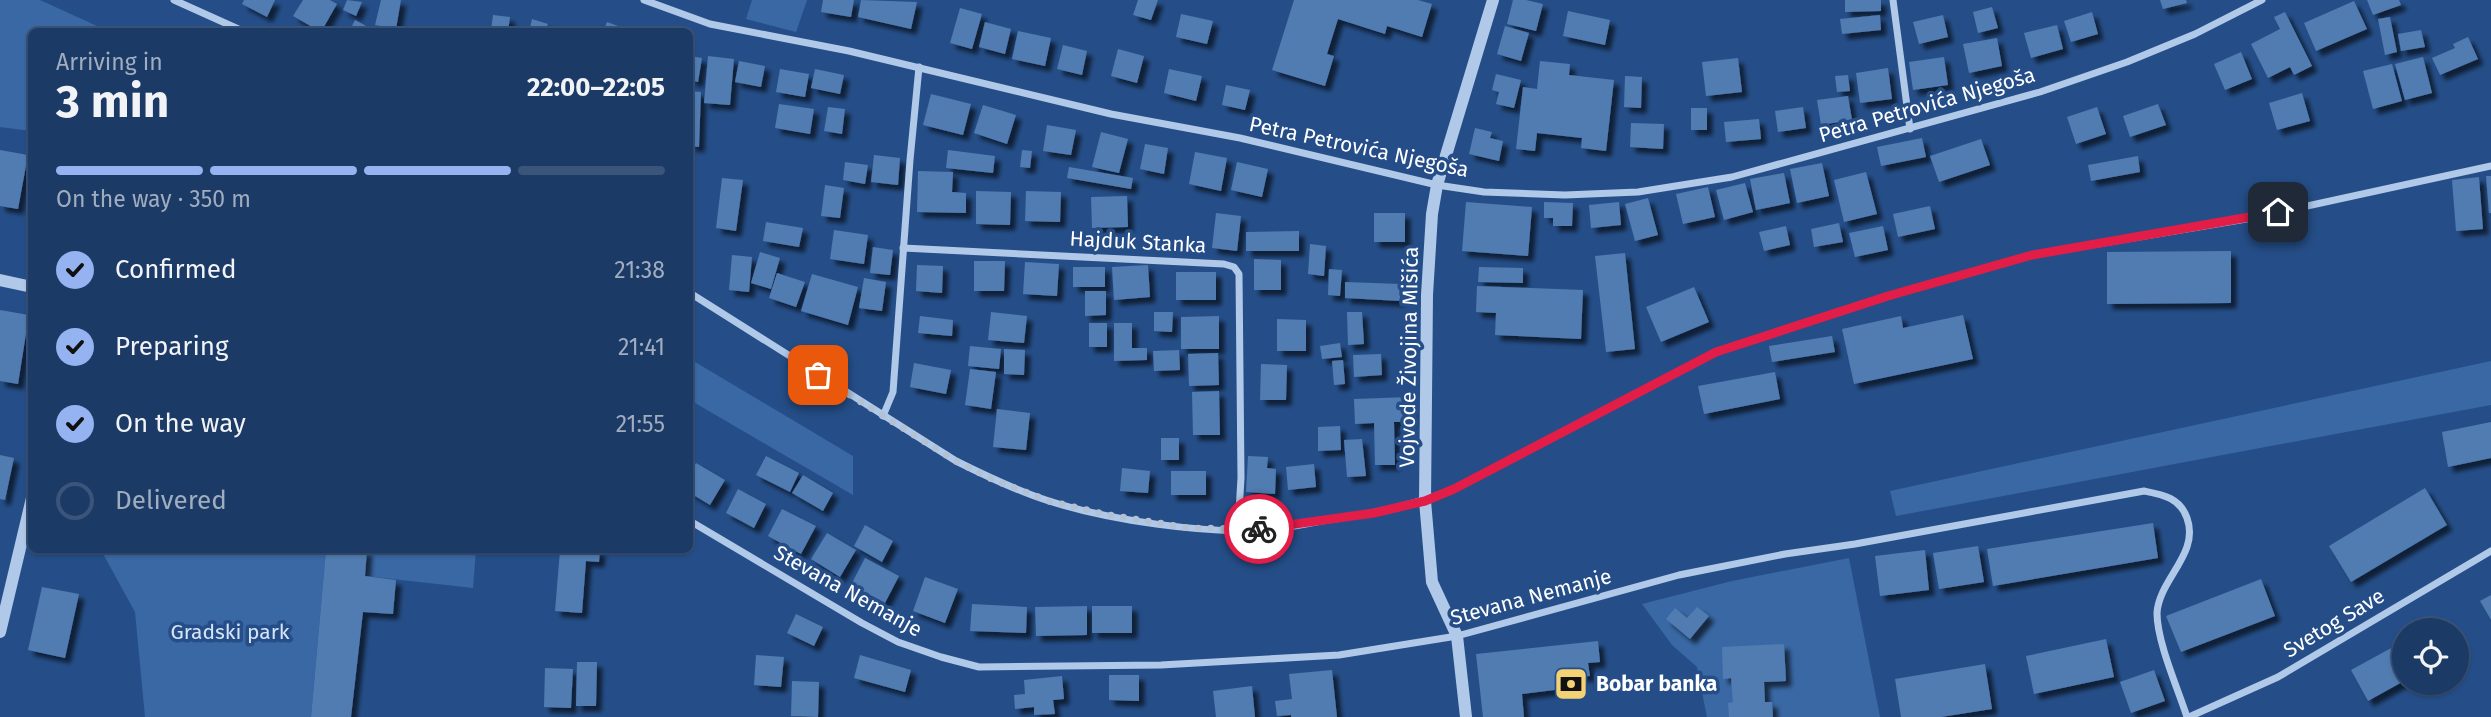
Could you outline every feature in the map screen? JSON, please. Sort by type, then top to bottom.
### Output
[{"type":"street","points":[[174,0],[236,28]]},
{"type":"street","name":"Petra Petrovića Njegoša","points":[[644,0],[710,24],[919,67],[1111,114],[1240,138],[1437,185],[1485,192],[1551,194],[1638,192],[1732,177],[1910,129],[2040,92],[2127,62],[2195,34],[2262,0]]},
{"type":"street","name":"Vojvode Živojina Mišića","points":[[1466,717],[1457,636],[1432,582],[1425,501],[1427,295],[1432,214],[1437,185],[1493,0]]},
{"type":"street","points":[[1893,0],[1910,129]]},
{"type":"street","points":[[883,416],[893,392],[919,67]]},
{"type":"street","points":[[693,295],[956,461],[994,480],[1049,501],[1104,514],[1189,528],[1266,530],[1374,513],[1425,501],[1454,489],[1716,352],[1888,296],[2032,255],[2252,218],[2491,166]]},
{"type":"street","name":"Hajduk Stanka","points":[[903,248],[1224,264],[1234,267],[1239,274],[1241,478],[1238,529]]},
{"type":"street","points":[[0,280],[28,286]]},
{"type":"street","name":"Stevana Nemanje","points":[[693,523],[898,642],[941,657],[979,667],[1161,666],[1339,655],[1457,636],[1679,575],[2144,491],[2170,496],[2183,507],[2188,522],[2186,550],[2162,592],[2157,613],[2162,640],[2188,717]]},
{"type":"street","points":[[0,632],[28,515]]},
{"type":"street","name":"Svetog Save","points":[[2188,717],[2278,677],[2491,551]]},
{"type":"green space","points":[[0,0],[40,0],[101,28],[28,28],[28,131],[0,127]]},
{"type":"green space","points":[[752,0],[807,0],[796,32],[746,19]]},
{"type":"green space","points":[[693,361],[853,456],[853,495],[693,402]]},
{"type":"green space","points":[[2491,361],[2491,405],[1896,516],[1890,491]]},
{"type":"green space","name":"Gradski park","points":[[103,553],[326,553],[311,717],[145,717],[135,612]]},
{"type":"green space","points":[[367,553],[476,553],[473,588],[365,576]]},
{"type":"green space","points":[[1849,558],[1880,717],[1707,717],[1697,667],[1672,645],[1642,604],[1732,581]]},
{"type":"building","points":[[244,0],[275,0],[267,17],[242,4]]},
{"type":"building","points":[[303,0],[330,0],[337,4],[323,28],[314,28],[293,16]]},
{"type":"building","points":[[347,0],[362,2],[356,16],[343,10]]},
{"type":"building","points":[[381,0],[401,0],[396,28],[375,25]]},
{"type":"building","points":[[823,0],[854,0],[851,17],[821,12]]},
{"type":"building","points":[[861,0],[917,2],[911,29],[858,17]]},
{"type":"building","points":[[1138,0],[1158,0],[1151,20],[1133,15]]},
{"type":"building","points":[[1294,0],[1418,0],[1432,4],[1422,37],[1387,26],[1385,34],[1338,19],[1327,54],[1334,56],[1325,86],[1272,70]]},
{"type":"building","points":[[1513,0],[1543,4],[1536,31],[1507,24]]},
{"type":"building","points":[[1845,0],[1881,0],[1881,11],[1845,12]]},
{"type":"building","points":[[2160,0],[2186,0],[2187,3],[2163,9]]},
{"type":"building","points":[[2367,0],[2399,0],[2401,5],[2373,15]]},
{"type":"building","points":[[2354,1],[2367,29],[2316,51],[2304,23]]},
{"type":"building","points":[[1992,7],[1998,28],[1978,33],[1973,12]]},
{"type":"building","points":[[960,8],[982,14],[972,49],[950,43]]},
{"type":"building","points":[[1568,11],[1610,20],[1605,45],[1563,36]]},
{"type":"building","points":[[2092,12],[2098,34],[2071,42],[2064,21]]},
{"type":"building","points":[[2285,12],[2312,66],[2294,75],[2290,67],[2268,78],[2251,44],[2280,29],[2274,17]]},
{"type":"building","points":[[1181,14],[1213,21],[1207,44],[1176,37]]},
{"type":"building","points":[[493,15],[510,17],[509,28],[491,28]]},
{"type":"building","points":[[1880,15],[1881,30],[1842,34],[1840,19]]},
{"type":"building","points":[[1943,15],[1948,37],[1919,44],[1913,22]]},
{"type":"building","points":[[2390,17],[2397,52],[2385,55],[2378,19]]},
{"type":"building","points":[[532,19],[548,24],[546,28],[530,28]]},
{"type":"building","points":[[355,20],[370,28],[351,28]]},
{"type":"building","points":[[607,22],[624,28],[605,28]]},
{"type":"building","points":[[985,22],[1011,29],[1005,54],[979,47]]},
{"type":"building","points":[[2057,25],[2063,49],[2031,58],[2024,33]]},
{"type":"building","points":[[1505,26],[1529,33],[1521,61],[1497,54]]},
{"type":"building","points":[[2421,30],[2425,47],[2401,51],[2398,34]]},
{"type":"building","points":[[1018,31],[1051,38],[1045,66],[1012,59]]},
{"type":"building","points":[[2468,37],[2478,59],[2440,75],[2432,58],[2455,48],[2453,44]]},
{"type":"building","points":[[1997,38],[2002,66],[1969,73],[1963,44]]},
{"type":"building","points":[[1063,45],[1087,51],[1082,75],[1057,69]]},
{"type":"building","points":[[1118,49],[1144,56],[1137,83],[1111,76]]},
{"type":"building","points":[[2241,52],[2252,79],[2225,90],[2214,64]]},
{"type":"building","points":[[693,56],[702,58],[698,82],[693,81]]},
{"type":"building","points":[[708,56],[734,59],[730,105],[704,103]]},
{"type":"building","points":[[1944,57],[1948,85],[1913,90],[1909,62]]},
{"type":"building","points":[[2423,57],[2432,93],[2405,100],[2395,64]]},
{"type":"building","points":[[1738,58],[1742,92],[1706,96],[1702,62]]},
{"type":"building","points":[[739,61],[765,66],[761,87],[735,82]]},
{"type":"building","points":[[1540,61],[1570,64],[1569,75],[1614,80],[1606,151],[1581,148],[1582,138],[1537,133],[1535,151],[1516,149],[1523,87],[1537,89]]},
{"type":"building","points":[[2392,64],[2402,101],[2373,109],[2363,71]]},
{"type":"building","points":[[1888,68],[1892,99],[1860,103],[1856,73]]},
{"type":"building","points":[[780,69],[809,74],[805,97],[776,92]]},
{"type":"building","points":[[815,69],[844,75],[840,94],[811,88]]},
{"type":"building","points":[[1169,69],[1202,76],[1196,101],[1164,93]]},
{"type":"building","points":[[1496,74],[1521,80],[1514,108],[1496,104],[1499,92],[1492,90]]},
{"type":"building","points":[[1848,75],[1850,91],[1837,92],[1835,76]]},
{"type":"building","points":[[1625,76],[1642,77],[1641,108],[1624,107]]},
{"type":"building","points":[[1226,85],[1250,90],[1245,110],[1222,105]]},
{"type":"building","points":[[693,91],[701,92],[699,147],[693,146]]},
{"type":"building","points":[[2302,93],[2310,121],[2277,130],[2269,103]]},
{"type":"building","points":[[931,94],[971,104],[963,135],[923,125]]},
{"type":"building","points":[[1848,96],[1852,120],[1821,125],[1817,100]]},
{"type":"building","points":[[779,104],[814,109],[810,134],[775,128]]},
{"type":"building","points":[[2158,104],[2166,125],[2130,137],[2123,116]]},
{"type":"building","points":[[983,105],[1016,115],[1007,144],[974,133]]},
{"type":"building","points":[[828,107],[845,109],[842,134],[824,131]]},
{"type":"building","points":[[1803,107],[1806,128],[1778,132],[1775,111]]},
{"type":"building","points":[[2097,107],[2106,134],[2076,144],[2067,117]]},
{"type":"building","points":[[1691,108],[1707,108],[1707,130],[1691,130]]},
{"type":"building","points":[[1759,119],[1761,139],[1726,142],[1724,122]]},
{"type":"building","points":[[1631,123],[1664,124],[1663,149],[1630,147]]},
{"type":"building","points":[[1047,125],[1076,130],[1071,155],[1043,151]]},
{"type":"building","points":[[1475,128],[1492,132],[1490,138],[1503,141],[1499,161],[1469,154]]},
{"type":"building","points":[[1101,132],[1128,139],[1119,173],[1092,167]]},
{"type":"building","points":[[1922,138],[1926,157],[1881,166],[1877,147]]},
{"type":"building","points":[[1981,139],[1990,165],[1939,182],[1930,156]]},
{"type":"building","points":[[1145,144],[1168,148],[1164,174],[1140,169]]},
{"type":"building","points":[[0,150],[28,155],[18,209],[0,206]]},
{"type":"building","points":[[948,150],[995,156],[993,173],[946,168]]},
{"type":"building","points":[[1022,150],[1032,151],[1030,168],[1020,167]]},
{"type":"building","points":[[1195,152],[1227,158],[1221,191],[1189,184]]},
{"type":"building","points":[[874,155],[900,158],[898,185],[871,182]]},
{"type":"building","points":[[2138,156],[2140,172],[2091,181],[2088,165]]},
{"type":"building","points":[[845,162],[868,165],[865,184],[843,180]]},
{"type":"building","points":[[1237,162],[1268,169],[1262,197],[1231,190]]},
{"type":"building","points":[[1822,163],[1829,196],[1797,203],[1790,169]]},
{"type":"building","points":[[1069,167],[1133,178],[1131,189],[1067,178]]},
{"type":"building","points":[[918,171],[953,172],[952,192],[966,193],[966,213],[917,212]]},
{"type":"building","points":[[1866,172],[1877,214],[1844,222],[1834,180]]},
{"type":"building","points":[[1784,173],[1790,203],[1756,210],[1750,179]]},
{"type":"building","points":[[2486,176],[2491,176],[2491,213],[2489,213]]},
{"type":"building","points":[[2479,177],[2483,229],[2456,231],[2452,180]]},
{"type":"building","points":[[722,178],[743,180],[736,231],[716,228]]},
{"type":"building","points":[[1745,183],[1753,212],[1724,220],[1716,190]]},
{"type":"building","points":[[825,185],[844,188],[840,218],[821,216]]},
{"type":"building","points":[[1708,187],[1715,217],[1683,224],[1676,194]]},
{"type":"building","points":[[976,191],[1011,192],[1010,225],[976,224]]},
{"type":"building","points":[[1026,191],[1061,192],[1060,222],[1025,221]]},
{"type":"building","points":[[1127,196],[1128,227],[1092,228],[1091,197]]},
{"type":"building","points":[[1648,198],[1658,235],[1635,241],[1625,204]]},
{"type":"building","points":[[1466,202],[1532,207],[1528,256],[1462,251]]},
{"type":"building","points":[[1544,202],[1573,203],[1572,226],[1553,226],[1553,218],[1544,218]]},
{"type":"building","points":[[1619,202],[1621,225],[1591,228],[1589,205]]},
{"type":"building","points":[[1930,206],[1935,229],[1898,237],[1893,214]]},
{"type":"building","points":[[1216,213],[1241,216],[1237,251],[1212,248]]},
{"type":"building","points":[[1374,213],[1405,213],[1405,242],[1374,242]]},
{"type":"building","points":[[766,222],[803,228],[799,247],[763,241]]},
{"type":"building","points":[[1839,223],[1843,242],[1814,247],[1811,229]]},
{"type":"building","points":[[1786,226],[1790,245],[1764,251],[1759,232]]},
{"type":"building","points":[[1883,226],[1888,250],[1855,257],[1849,233]]},
{"type":"building","points":[[834,230],[868,235],[864,264],[830,259]]},
{"type":"building","points":[[1299,231],[1299,251],[1246,251],[1246,232]]},
{"type":"building","points":[[1310,244],[1326,246],[1324,276],[1308,274]]},
{"type":"building","points":[[873,247],[893,250],[890,275],[870,273]]},
{"type":"building","points":[[2231,251],[2231,303],[2107,304],[2107,252]]},
{"type":"building","points":[[760,252],[780,258],[771,289],[751,283]]},
{"type":"building","points":[[1625,253],[1635,349],[1606,352],[1595,256]]},
{"type":"building","points":[[732,255],[752,257],[749,292],[729,290]]},
{"type":"building","points":[[1254,259],[1281,260],[1281,290],[1254,290]]},
{"type":"building","points":[[974,261],[1005,261],[1004,291],[974,291]]},
{"type":"building","points":[[1025,262],[1059,264],[1057,296],[1023,294]]},
{"type":"building","points":[[917,265],[943,266],[942,293],[916,291]]},
{"type":"building","points":[[1148,265],[1150,297],[1114,300],[1112,267]]},
{"type":"building","points":[[1073,267],[1105,267],[1105,287],[1073,287]]},
{"type":"building","points":[[1479,267],[1523,268],[1523,283],[1478,282]]},
{"type":"building","points":[[1329,269],[1342,270],[1340,296],[1328,295]]},
{"type":"building","points":[[1176,272],[1216,272],[1216,300],[1176,300]]},
{"type":"building","points":[[777,273],[805,282],[796,307],[769,298]]},
{"type":"building","points":[[812,274],[858,287],[848,325],[801,311]]},
{"type":"building","points":[[864,278],[886,282],[882,311],[859,308]]},
{"type":"building","points":[[1345,282],[1401,284],[1400,301],[1345,298]]},
{"type":"building","points":[[1477,286],[1583,290],[1581,339],[1495,335],[1496,313],[1476,312]]},
{"type":"building","points":[[1694,287],[1709,322],[1661,342],[1646,307]]},
{"type":"building","points":[[1085,291],[1106,291],[1106,315],[1085,316]]},
{"type":"building","points":[[0,310],[28,315],[18,384],[0,381]]},
{"type":"building","points":[[991,312],[1027,316],[1024,343],[988,340]]},
{"type":"building","points":[[1154,312],[1173,312],[1172,332],[1154,331]]},
{"type":"building","points":[[1347,312],[1362,312],[1364,344],[1348,345]]},
{"type":"building","points":[[1963,315],[1973,359],[1854,384],[1842,329],[1901,316],[1903,328]]},
{"type":"building","points":[[920,316],[953,320],[952,336],[918,333]]},
{"type":"building","points":[[1219,316],[1219,349],[1181,349],[1181,317]]},
{"type":"building","points":[[1277,319],[1306,320],[1306,351],[1277,351]]},
{"type":"building","points":[[1089,323],[1107,323],[1107,347],[1089,347]]},
{"type":"building","points":[[1114,323],[1132,323],[1132,348],[1147,348],[1147,360],[1114,361]]},
{"type":"building","points":[[1832,336],[1835,352],[1772,362],[1769,346]]},
{"type":"building","points":[[1340,343],[1342,357],[1322,359],[1320,346]]},
{"type":"building","points":[[970,346],[1001,349],[999,369],[968,366]]},
{"type":"building","points":[[1004,349],[1025,350],[1024,375],[1004,374]]},
{"type":"building","points":[[1179,350],[1180,370],[1154,371],[1153,351]]},
{"type":"building","points":[[1218,353],[1219,385],[1189,386],[1188,354]]},
{"type":"building","points":[[1381,354],[1382,375],[1354,377],[1353,355]]},
{"type":"building","points":[[1343,360],[1345,384],[1334,385],[1332,361]]},
{"type":"building","points":[[914,363],[951,370],[946,394],[910,387]]},
{"type":"building","points":[[1261,364],[1287,365],[1286,400],[1260,400]]},
{"type":"building","points":[[970,369],[996,372],[991,409],[965,405]]},
{"type":"building","points":[[1775,372],[1780,399],[1704,414],[1698,386]]},
{"type":"building","points":[[1219,391],[1220,435],[1193,435],[1192,392]]},
{"type":"building","points":[[1410,397],[1411,422],[1394,422],[1395,465],[1375,465],[1374,423],[1355,424],[1354,399]]},
{"type":"building","points":[[997,409],[1030,413],[1026,450],[993,447]]},
{"type":"building","points":[[2491,422],[2491,458],[2448,467],[2442,432]]},
{"type":"building","points":[[1340,426],[1341,450],[1318,451],[1318,427]]},
{"type":"building","points":[[1161,438],[1179,438],[1179,460],[1161,460]]},
{"type":"building","points":[[1362,439],[1366,476],[1347,477],[1344,440]]},
{"type":"building","points":[[0,455],[14,458],[5,500],[0,499]]},
{"type":"building","points":[[766,456],[799,473],[790,492],[756,475]]},
{"type":"building","points":[[1248,456],[1268,457],[1267,468],[1276,469],[1275,494],[1246,492]]},
{"type":"building","points":[[696,463],[725,480],[710,505],[693,495],[693,468]]},
{"type":"building","points":[[1314,464],[1316,487],[1288,490],[1286,467]]},
{"type":"building","points":[[1122,468],[1150,471],[1148,493],[1120,491]]},
{"type":"building","points":[[1171,471],[1206,471],[1206,495],[1171,495]]},
{"type":"building","points":[[803,475],[833,493],[823,511],[792,493]]},
{"type":"building","points":[[2425,488],[2447,525],[2351,582],[2329,546]]},
{"type":"building","points":[[738,489],[766,504],[754,528],[726,513]]},
{"type":"building","points":[[782,509],[816,526],[801,554],[768,536]]},
{"type":"building","points":[[2153,523],[2158,558],[1993,586],[1987,549]]},
{"type":"building","points":[[865,525],[893,541],[882,562],[854,546]]},
{"type":"building","points":[[827,533],[856,550],[840,577],[811,559]]},
{"type":"building","points":[[1978,546],[1984,582],[1939,589],[1933,553]]},
{"type":"building","points":[[1925,550],[1929,590],[1880,596],[1875,556]]},
{"type":"building","points":[[326,553],[367,553],[365,576],[396,580],[393,614],[363,612],[351,717],[311,717]]},
{"type":"building","points":[[560,553],[600,553],[599,562],[586,561],[582,613],[555,611]]},
{"type":"building","points":[[865,558],[899,576],[885,603],[851,585]]},
{"type":"building","points":[[925,577],[958,589],[945,623],[913,611]]},
{"type":"building","points":[[2261,579],[2275,616],[2181,652],[2166,616]]},
{"type":"building","points":[[42,587],[79,594],[65,658],[28,650]]},
{"type":"building","points":[[2491,595],[2491,620],[2480,601]]},
{"type":"building","points":[[972,604],[1027,607],[1026,633],[970,631]]},
{"type":"building","points":[[1087,606],[1087,635],[1036,636],[1035,607]]},
{"type":"building","points":[[1092,606],[1132,606],[1132,633],[1092,633]]},
{"type":"building","points":[[1697,607],[1709,616],[1690,639],[1666,619],[1675,608],[1687,618]]},
{"type":"building","points":[[796,614],[823,627],[814,646],[787,633]]},
{"type":"building","points":[[2106,639],[2114,677],[2034,694],[2026,656]]},
{"type":"building","points":[[1598,641],[1600,662],[1588,663],[1590,676],[1578,677],[1579,687],[1522,694],[1524,717],[1483,717],[1476,654]]},
{"type":"building","points":[[1784,644],[1786,681],[1764,682],[1765,702],[1772,702],[1773,717],[1729,717],[1728,703],[1733,702],[1731,678],[1723,679],[1722,647]]},
{"type":"building","points":[[2392,648],[2392,688],[2368,701],[2351,670]]},
{"type":"building","points":[[756,655],[784,657],[781,687],[754,685]]},
{"type":"building","points":[[860,655],[911,670],[905,692],[854,678]]},
{"type":"building","points":[[577,662],[597,662],[596,706],[576,706]]},
{"type":"building","points":[[1985,664],[1992,709],[1941,717],[1901,717],[1895,679]]},
{"type":"building","points":[[545,668],[573,669],[571,708],[544,707]]},
{"type":"building","points":[[1332,670],[1337,717],[1277,716],[1275,701],[1292,699],[1289,674]]},
{"type":"building","points":[[2154,670],[2165,701],[2131,713],[2120,682]]},
{"type":"building","points":[[1109,675],[1139,675],[1139,701],[1109,700]]},
{"type":"building","points":[[1062,676],[1064,699],[1053,700],[1055,714],[1034,715],[1034,707],[1015,709],[1014,695],[1025,694],[1024,680]]},
{"type":"building","points":[[792,681],[819,682],[818,717],[791,716]]},
{"type":"building","points":[[1252,686],[1255,717],[1216,717],[1213,691]]},
{"type":"way so far","points":[[818,375],[956,461],[994,480],[1049,501],[1104,514],[1189,528],[1259,529]]},
{"type":"place","name":"Bobar banka","points":[[1571,684]]},
{"type":"route","points":[[1259,529],[1374,513],[1425,501],[1454,489],[1716,352],[1888,296],[2032,255],[2278,212]]}]
